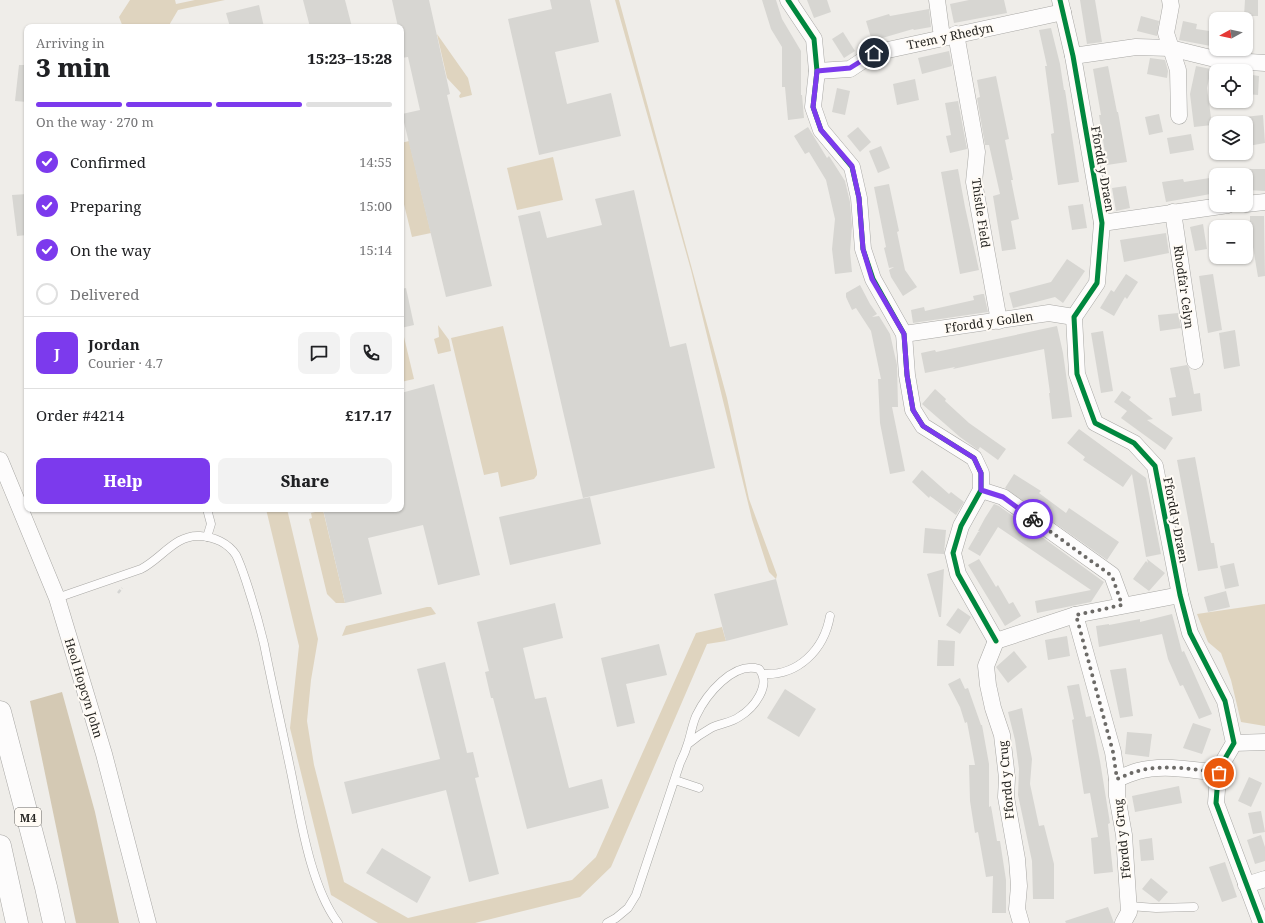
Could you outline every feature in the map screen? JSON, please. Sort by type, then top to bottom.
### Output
[{"type":"highway","name":"M4","points":[[0,712],[54,923]]},
{"type":"highway","points":[[0,846],[17,923]]},
{"type":"street","points":[[788,0],[814,39],[817,71],[813,107],[821,130],[852,166],[859,198],[863,249],[872,279],[904,334],[907,375],[913,410],[923,426],[974,458],[981,473],[981,490],[961,526],[953,553],[958,574],[996,641],[1076,615],[1180,595]]},
{"type":"street","name":"Thistle Field","points":[[936,0],[949,36],[977,152],[974,182],[999,321]]},
{"type":"street","points":[[1170,0],[1171,6],[1166,33],[1178,70],[1179,116]]},
{"type":"street","name":"Trem y Rhedyn","points":[[817,71],[850,68],[874,53],[949,36],[1061,6]]},
{"type":"street","name":"Ffordd y Draen","points":[[1061,6],[1073,56],[1102,223],[1097,283],[1074,317],[1077,374],[1095,423],[1134,443],[1156,466],[1180,595],[1190,633],[1225,701],[1234,743]]},
{"type":"street","points":[[1073,56],[1136,47],[1170,48],[1219,60],[1265,63]]},
{"type":"street","points":[[1253,203],[1265,202]]},
{"type":"street","points":[[1102,223],[1209,207]]},
{"type":"street","name":"Rhodfa'r Celyn","points":[[1174,212],[1195,361]]},
{"type":"street","name":"Ffordd y Gollen","points":[[904,334],[1049,313],[1074,317]]},
{"type":"street","name":"Heol Hopcyn John","points":[[0,460],[57,598],[104,754],[148,923]]},
{"type":"street","points":[[981,490],[1003,497],[1112,576],[1122,605]]},
{"type":"street","name":"Ffordd y Grug","points":[[1076,615],[1113,752],[1117,779],[1117,796],[1124,835],[1129,906],[1129,912],[1123,923]]},
{"type":"street","name":"Ffordd y Crug","points":[[996,641],[986,666],[993,708],[1002,735],[1007,778],[1006,797],[1017,859],[1019,886],[1017,909],[1021,923]]},
{"type":"street","points":[[1261,923],[1216,803],[1219,773],[1234,743],[1265,742]]},
{"type":"street","points":[[1117,779],[1138,771],[1158,768],[1219,773]]},
{"type":"street","points":[[1246,885],[1265,879]]},
{"type":"lane","points":[[207,537],[211,524],[208,512]]},
{"type":"lane","points":[[57,598],[141,569],[150,564],[181,540],[199,535],[217,539],[236,555],[259,623],[315,876],[324,902],[338,923]]},
{"type":"lane","points":[[763,674],[782,673],[809,657],[821,643],[828,628],[830,616]]},
{"type":"lane","points":[[607,923],[628,908],[636,895],[697,715],[704,702],[718,686],[738,670],[745,668],[759,669],[763,674],[764,681],[762,691],[749,710],[738,718],[703,732],[688,744]]},
{"type":"lane","points":[[675,780],[699,788]]},
{"type":"lane","points":[[1129,906],[1156,908],[1194,907]]},
{"type":"path","points":[[118,593],[126,584]]},
{"type":"shaded area","points":[[130,0],[175,0],[176,4],[195,0],[225,0],[178,10],[170,24],[122,24],[119,17]]},
{"type":"shaded area","points":[[615,0],[619,0],[727,398],[749,499],[777,575],[776,579],[769,572],[752,519],[691,270]]},
{"type":"shaded area","points":[[437,34],[468,78],[472,95],[460,98],[459,96],[461,93],[447,78]]},
{"type":"shaded area","points":[[409,141],[431,233],[412,237],[404,204],[404,142]]},
{"type":"shaded area","points":[[553,157],[563,200],[517,210],[507,168]]},
{"type":"shaded area","points":[[438,325],[449,340],[451,351],[438,354],[434,339],[439,337]]},
{"type":"shaded area","points":[[503,326],[537,475],[534,479],[501,487],[498,472],[484,475],[451,338]]},
{"type":"shaded area","points":[[404,337],[414,379],[404,381]]},
{"type":"shaded area","points":[[267,512],[288,512],[318,639],[311,680],[307,721],[314,765],[344,882],[408,918],[572,880],[596,857],[696,633],[722,627],[726,641],[707,644],[611,867],[580,897],[475,923],[378,923],[331,895],[290,728],[299,646]]},
{"type":"shaded area","points":[[323,512],[345,603],[336,603],[327,594],[309,519],[312,518],[311,513]]},
{"type":"shaded area","points":[[1265,604],[1265,726],[1241,722],[1231,680],[1221,653],[1208,642],[1197,614]]},
{"type":"shaded area","points":[[431,607],[436,614],[342,636],[346,626]]},
{"type":"shaded area","points":[[62,692],[95,812],[119,923],[76,923],[30,701]]},
{"type":"building","points":[[303,0],[345,0],[351,24],[309,24]]},
{"type":"building","points":[[392,0],[429,0],[450,94],[447,95],[492,286],[446,297],[404,122],[404,114],[420,110],[408,57],[404,58],[404,24],[397,24]]},
{"type":"building","points":[[550,0],[590,0],[599,42],[555,52],[567,104],[611,93],[621,136],[539,155],[508,19],[552,9]]},
{"type":"building","points":[[762,0],[776,0],[782,19],[801,51],[801,95],[804,118],[788,120],[785,87],[782,87],[782,47],[771,29]]},
{"type":"building","points":[[807,0],[827,0],[831,12],[814,18]]},
{"type":"building","points":[[969,0],[1004,0],[1007,13],[954,23],[950,4]]},
{"type":"building","points":[[1080,0],[1095,0],[1102,42],[1087,44]]},
{"type":"building","points":[[1245,0],[1258,0],[1258,16],[1253,16],[1253,12],[1244,12]]},
{"type":"building","points":[[259,5],[263,24],[229,24],[226,13]]},
{"type":"building","points":[[929,9],[931,27],[913,29],[872,41],[866,21],[889,14],[890,16]]},
{"type":"building","points":[[1141,16],[1159,21],[1157,36],[1137,31]]},
{"type":"building","points":[[1183,21],[1197,24],[1196,29],[1209,31],[1209,46],[1179,40]]},
{"type":"building","points":[[1051,28],[1065,90],[1079,182],[1058,185],[1051,134],[1054,133],[1045,66],[1047,66],[1039,30]]},
{"type":"building","points":[[843,32],[855,51],[844,58],[832,39]]},
{"type":"building","points":[[949,51],[952,66],[922,74],[918,58]]},
{"type":"building","points":[[1150,58],[1165,60],[1168,71],[1167,78],[1147,74]]},
{"type":"building","points":[[19,65],[24,65],[24,102],[15,101]]},
{"type":"building","points":[[1108,66],[1127,162],[1107,165],[1099,115],[1101,115],[1093,69]]},
{"type":"building","points":[[1196,66],[1209,69],[1207,88],[1211,116],[1209,116],[1209,125],[1194,127],[1190,94]]},
{"type":"building","points":[[1253,75],[1259,76],[1258,95],[1253,95]]},
{"type":"building","points":[[996,76],[1009,139],[1005,140],[1019,219],[1011,221],[1016,249],[1002,251],[993,196],[1000,194],[989,145],[985,145],[977,98],[980,97],[977,80]]},
{"type":"building","points":[[915,79],[919,100],[897,105],[893,84]]},
{"type":"building","points":[[837,88],[850,91],[845,115],[832,112]]},
{"type":"building","points":[[958,101],[967,149],[950,153],[946,136],[951,135],[945,103]]},
{"type":"building","points":[[1159,114],[1163,132],[1149,135],[1145,117]]},
{"type":"building","points":[[1263,115],[1265,143],[1253,145],[1253,116]]},
{"type":"building","points":[[808,127],[827,158],[829,156],[845,181],[850,202],[852,226],[850,252],[852,272],[835,274],[832,249],[835,219],[826,180],[809,152],[805,154],[794,136]]},
{"type":"building","points":[[858,127],[871,142],[860,152],[847,136]]},
{"type":"building","points":[[1191,134],[1194,150],[1170,154],[1167,138]]},
{"type":"building","points":[[881,146],[890,168],[878,173],[869,151]]},
{"type":"building","points":[[958,169],[979,270],[960,274],[941,172]]},
{"type":"building","points":[[1253,169],[1265,169],[1265,191],[1253,190]]},
{"type":"building","points":[[1209,178],[1209,194],[1166,202],[1162,182],[1183,179],[1184,182]]},
{"type":"building","points":[[889,184],[899,231],[897,232],[905,270],[917,287],[903,296],[891,277],[889,270],[894,267],[889,268],[884,248],[886,247],[874,187]]},
{"type":"building","points":[[1126,186],[1130,208],[1116,211],[1112,188]]},
{"type":"building","points":[[634,190],[670,347],[686,343],[715,468],[583,498],[518,216],[540,211],[547,238],[602,225],[595,199]]},
{"type":"building","points":[[24,194],[24,235],[17,236],[12,195]]},
{"type":"building","points":[[1083,204],[1087,228],[1072,230],[1068,206]]},
{"type":"building","points":[[1250,216],[1264,216],[1265,276],[1258,277],[1253,247],[1253,220],[1250,220]]},
{"type":"building","points":[[1203,224],[1207,249],[1195,251],[1190,227]]},
{"type":"building","points":[[1166,233],[1169,253],[1124,262],[1120,240]]},
{"type":"building","points":[[1067,259],[1085,271],[1063,303],[1055,297],[1013,308],[1009,293],[1051,282]]},
{"type":"building","points":[[1126,274],[1138,282],[1127,299],[1125,297],[1114,316],[1100,308],[1111,290],[1114,292]]},
{"type":"building","points":[[1213,274],[1222,330],[1208,333],[1199,276]]},
{"type":"building","points":[[860,285],[877,314],[872,317],[879,316],[890,334],[897,365],[898,407],[892,407],[905,471],[890,474],[880,423],[878,379],[881,379],[871,331],[856,308],[852,310],[846,297],[846,293]]},
{"type":"building","points":[[404,288],[406,288],[414,325],[404,327]]},
{"type":"building","points":[[984,294],[988,312],[913,323],[911,310],[924,307],[925,311],[974,300],[973,296]]},
{"type":"building","points":[[1178,313],[1181,328],[1160,331],[1158,315]]},
{"type":"building","points":[[1057,326],[1063,353],[1072,417],[1052,419],[1044,349],[953,369],[955,367],[925,373],[921,353],[935,350],[936,352]]},
{"type":"building","points":[[1235,330],[1240,366],[1224,369],[1219,333]]},
{"type":"building","points":[[1103,331],[1113,391],[1101,393],[1091,333]]},
{"type":"building","points":[[1187,365],[1189,368],[1194,394],[1200,393],[1202,411],[1172,416],[1169,398],[1176,397],[1170,368]]},
{"type":"building","points":[[434,384],[480,575],[438,585],[423,525],[368,538],[382,594],[345,603],[324,512],[404,512],[404,392]]},
{"type":"building","points":[[935,389],[946,399],[945,401],[969,423],[1006,449],[998,460],[980,447],[978,450],[960,437],[922,404]]},
{"type":"building","points":[[1122,391],[1131,397],[1129,400],[1153,419],[1147,420],[1173,438],[1165,450],[1121,418],[1127,411],[1114,402]]},
{"type":"building","points":[[1079,429],[1146,478],[1161,554],[1146,557],[1132,474],[1123,487],[1083,460],[1085,457],[1067,443]]},
{"type":"building","points":[[1195,457],[1211,543],[1214,543],[1218,568],[1198,571],[1177,460]]},
{"type":"building","points":[[922,470],[949,494],[951,492],[964,502],[956,515],[930,496],[929,498],[912,482]]},
{"type":"building","points":[[1014,474],[1041,491],[1039,493],[1066,513],[1069,508],[1119,542],[1107,560],[1005,488]]},
{"type":"building","points":[[590,497],[601,544],[510,565],[499,517]]},
{"type":"building","points":[[994,504],[999,506],[1104,582],[1091,602],[1037,613],[1035,601],[1091,590],[998,527],[980,556],[968,549],[978,532],[980,532],[978,531]]},
{"type":"building","points":[[925,528],[946,530],[944,554],[923,553]]},
{"type":"building","points":[[979,559],[996,587],[998,585],[1009,604],[1013,602],[1021,616],[1005,626],[968,565]]},
{"type":"building","points":[[1147,559],[1165,573],[1149,591],[1133,579],[1146,561],[1148,563]]},
{"type":"building","points":[[1234,563],[1239,586],[1225,589],[1220,566]]},
{"type":"building","points":[[944,569],[941,617],[939,617],[927,574]]},
{"type":"building","points":[[776,579],[788,625],[726,641],[714,594]]},
{"type":"building","points":[[1226,591],[1230,607],[1208,612],[1204,597]]},
{"type":"building","points":[[555,603],[563,638],[523,648],[535,699],[546,697],[569,788],[602,779],[609,808],[527,829],[493,698],[491,698],[485,672],[489,671],[477,622]]},
{"type":"building","points":[[958,608],[971,617],[960,634],[946,625]]},
{"type":"building","points":[[1172,614],[1182,652],[1184,651],[1212,714],[1199,719],[1183,685],[1180,686],[1168,659],[1162,634],[1099,647],[1096,626],[1140,619],[1140,622]]},
{"type":"building","points":[[1067,636],[1070,656],[1048,660],[1045,640]]},
{"type":"building","points":[[938,640],[955,641],[954,666],[937,666]]},
{"type":"building","points":[[659,644],[667,675],[626,684],[635,723],[617,727],[601,658]]},
{"type":"building","points":[[1014,651],[1027,667],[1008,683],[996,667]]},
{"type":"building","points":[[445,662],[467,753],[473,752],[479,777],[475,778],[499,874],[469,882],[446,790],[352,814],[344,782],[440,759],[417,669]]},
{"type":"building","points":[[1126,668],[1133,716],[1120,718],[1110,670]]},
{"type":"building","points":[[960,678],[965,689],[968,688],[982,725],[989,764],[989,807],[991,806],[997,841],[1000,841],[1006,880],[1006,913],[992,913],[993,876],[986,877],[978,832],[975,833],[970,801],[969,765],[975,765],[967,722],[965,723],[960,707],[948,684]]},
{"type":"building","points":[[1079,684],[1086,717],[1091,716],[1100,761],[1110,823],[1108,824],[1113,872],[1094,874],[1091,838],[1098,837],[1090,793],[1084,794],[1072,720],[1074,719],[1067,686]]},
{"type":"building","points":[[785,689],[816,709],[799,737],[767,718]]},
{"type":"building","points":[[1022,708],[1032,759],[1030,784],[1039,826],[1044,825],[1054,864],[1054,899],[1033,899],[1032,861],[1018,795],[1019,769],[1015,740],[1008,712]]},
{"type":"building","points":[[1193,723],[1211,729],[1202,754],[1183,748]]},
{"type":"building","points":[[1127,732],[1152,734],[1149,757],[1125,754]]},
{"type":"building","points":[[1249,777],[1262,783],[1251,807],[1238,801]]},
{"type":"building","points":[[1179,786],[1182,803],[1135,812],[1132,796]]},
{"type":"building","points":[[1261,811],[1265,832],[1253,834],[1248,813]]},
{"type":"building","points":[[1261,835],[1265,847],[1265,861],[1255,864],[1247,840]]},
{"type":"building","points":[[1152,838],[1154,860],[1141,861],[1139,840]]},
{"type":"building","points":[[382,848],[431,877],[417,903],[366,873]]},
{"type":"building","points":[[1225,862],[1237,897],[1222,902],[1209,867]]},
{"type":"building","points":[[1151,878],[1168,892],[1159,902],[1142,889]]},
{"type":"building","points":[[1108,907],[1114,923],[1066,923],[1065,921]]},
{"type":"cycle path","points":[[788,0],[814,39],[817,71],[813,107],[821,130],[852,167],[859,198],[863,249],[873,279],[904,334],[907,375],[913,410],[923,426],[974,458],[981,473],[981,490],[961,526],[953,553],[958,574],[996,641]]},
{"type":"cycle path","points":[[1060,0],[1073,56],[1102,223],[1097,283],[1074,317],[1077,374],[1095,423],[1134,443],[1155,466],[1180,595],[1190,633],[1225,701],[1234,743],[1223,762],[1218,777],[1216,803],[1261,923]]},
{"type":"way so far","points":[[1033,519],[1112,576],[1122,605],[1076,615],[1095,690],[1113,752],[1117,779],[1138,771],[1158,768],[1219,773]]},
{"type":"route","points":[[874,53],[850,68],[817,71],[813,107],[821,130],[852,166],[859,198],[863,249],[872,279],[904,334],[907,375],[913,410],[923,426],[974,458],[981,473],[981,490],[1003,497],[1033,519]]}]
